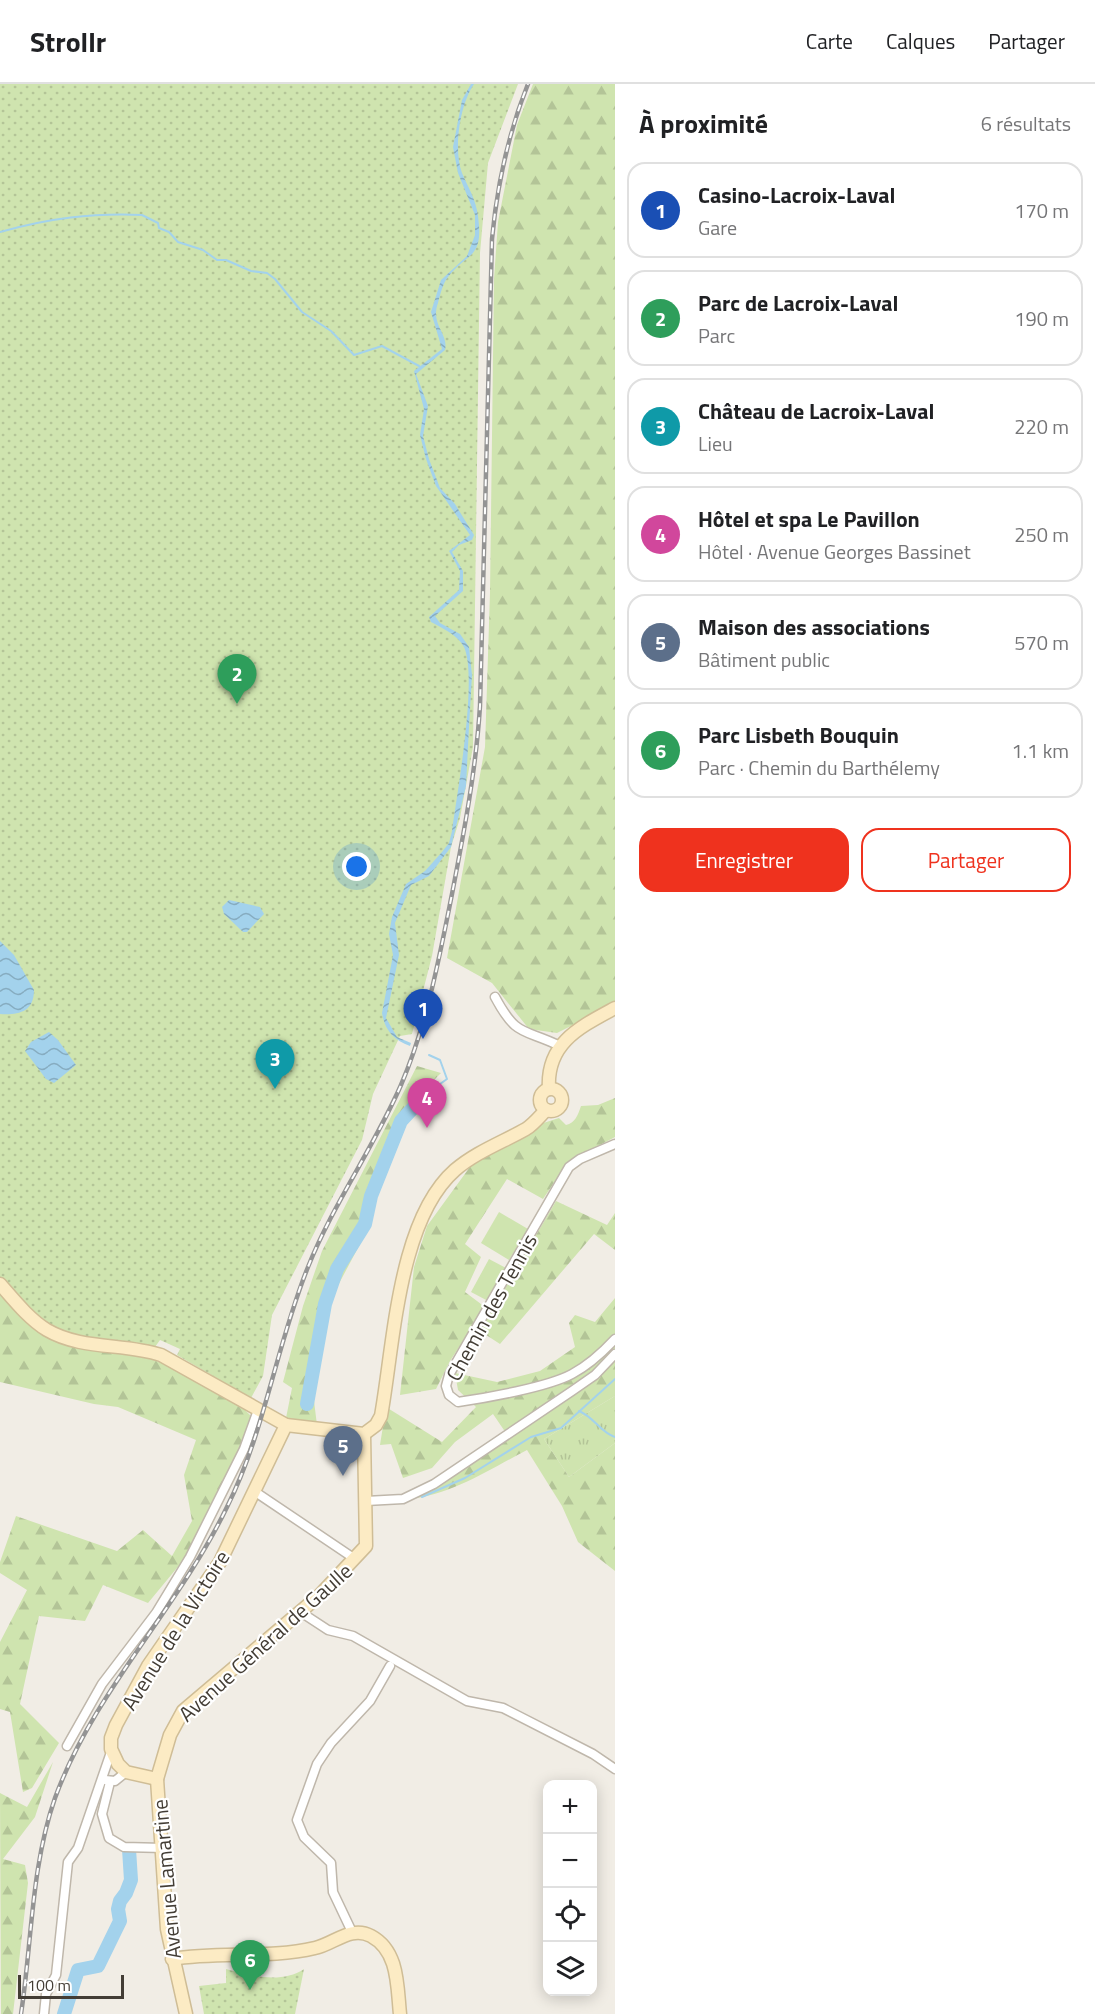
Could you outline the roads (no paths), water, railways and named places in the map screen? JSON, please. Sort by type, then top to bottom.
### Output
[{"type":"street","points":[[495,997],[515,1028],[558,1050]]},
{"type":"street","points":[[553,1090],[558,1050],[582,1026],[615,1008]]},
{"type":"street","points":[[553,1090],[561,1096],[560,1105],[552,1111],[544,1107],[541,1095],[553,1090]]},
{"type":"street","points":[[0,1284],[22,1310],[47,1330],[75,1341],[146,1350],[161,1355],[282,1423],[364,1434],[376,1425],[381,1416],[397,1310],[418,1225],[441,1184],[463,1164],[486,1149],[527,1128],[544,1107]]},
{"type":"street","name":"Chemin des Tennis","points":[[615,1144],[580,1159],[569,1167],[449,1375],[446,1386],[449,1395],[458,1402],[536,1386],[570,1375],[599,1356],[615,1339]]},
{"type":"street","points":[[366,1501],[403,1499],[434,1484],[595,1375],[615,1354]]},
{"type":"street","points":[[67,1746],[102,1684],[156,1613],[190,1557],[244,1449],[258,1410]]},
{"type":"street","name":"Avenue de la Victoire","points":[[113,1753],[111,1738],[129,1697],[220,1562],[254,1491],[282,1423]]},
{"type":"street","name":"Avenue Général de Gaulle","points":[[157,1779],[172,1730],[183,1711],[332,1585],[366,1546],[364,1434]]},
{"type":"street","points":[[254,1491],[355,1559]]},
{"type":"street","points":[[299,1611],[328,1630],[353,1636],[467,1701],[503,1708],[615,1768]]},
{"type":"street","points":[[352,1932],[333,1892],[331,1863],[304,1837],[297,1820],[317,1764],[331,1743],[370,1701],[390,1666]]},
{"type":"street","points":[[126,1772],[113,1753],[105,1764],[106,1780],[102,1814],[109,1838],[124,1847],[163,1848]]},
{"type":"street","points":[[44,2014],[46,1995],[56,1975],[68,1862],[78,1848],[106,1780],[126,1772],[157,1779]]},
{"type":"street","name":"Avenue Lamartine","points":[[157,1779],[167,1929],[186,2014]]},
{"type":"street","points":[[172,1959],[296,1952],[323,1946],[352,1932],[372,1936],[389,1951],[400,2014]]},
{"type":"water","points":[[471,84],[474,84],[465,103],[459,127],[458,152],[462,173],[477,210],[479,241],[472,254],[448,277],[441,293],[436,317],[446,344],[445,350],[416,374],[428,406],[423,436],[429,459],[440,488],[455,504],[474,535],[472,540],[459,545],[452,552],[463,571],[463,591],[435,616],[440,623],[460,634],[469,647],[472,675],[466,786],[451,847],[429,876],[411,885],[395,923],[399,955],[386,1018],[397,1037],[411,1043],[410,1046],[391,1034],[385,1025],[382,1013],[393,955],[389,934],[392,917],[406,884],[425,871],[442,852],[449,843],[452,831],[468,709],[468,662],[464,647],[458,639],[431,622],[429,617],[459,590],[460,571],[449,551],[470,535],[436,486],[426,459],[420,435],[424,409],[414,371],[442,349],[431,312],[441,280],[467,256],[475,235],[475,215],[458,173],[453,147],[462,100]]},
{"type":"water","points":[[229,900],[260,907],[264,914],[247,932],[243,932],[224,914],[222,907]]},
{"type":"water","points":[[0,941],[14,955],[34,990],[31,1004],[18,1013],[0,1014]]},
{"type":"water","points":[[49,1032],[58,1040],[76,1065],[54,1083],[46,1079],[25,1051],[31,1042]]},
{"type":"waterway","points":[[0,232],[36,223],[71,218],[142,215],[158,223],[159,228],[169,232],[178,242],[203,250],[217,260],[226,260],[251,271],[267,273],[275,279],[302,312],[331,331],[354,355],[382,346],[419,366]]},
{"type":"waterway","points":[[426,1094],[447,1079],[440,1060],[429,1055]]},
{"type":"waterway","points":[[307,1404],[325,1304],[337,1269],[365,1224],[371,1196],[401,1121],[426,1094]]},
{"type":"waterway","points":[[422,1497],[465,1478],[531,1437],[561,1428],[615,1379]]},
{"type":"waterway","points":[[579,1411],[615,1437]]},
{"type":"waterway","points":[[64,2014],[78,1970],[98,1966],[120,1921],[118,1909],[120,1901],[131,1880],[129,1849]]},
{"type":"railway","points":[[21,2014],[41,1851],[55,1798],[91,1722],[185,1580],[227,1507],[251,1449],[287,1327],[308,1267],[329,1221],[379,1131],[401,1085],[425,1015],[452,894],[476,754],[480,706],[492,239],[504,160],[528,84]]},
{"type":"place","name":"Parc de Lacroix-Laval","points":[[237,704]]},
{"type":"place","name":"Casino-Lacroix-Laval","points":[[423,1039]]},
{"type":"place","name":"Château de Lacroix-Laval","points":[[275,1089]]},
{"type":"place","name":"Hôtel et spa Le Pavillon","points":[[427,1128]]},
{"type":"place","name":"Maison des associations","points":[[343,1476]]},
{"type":"place","name":"Parc Lisbeth Bouquin","points":[[250,1990]]}]
